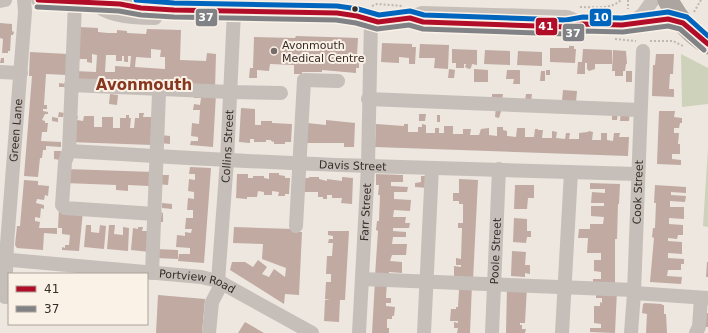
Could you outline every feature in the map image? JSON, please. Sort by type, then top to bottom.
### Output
[{"type":"highway","points":[[666,1],[683,23],[708,44]]},
{"type":"street","points":[[0,1],[5,0]]},
{"type":"street","name":"Green Lane","points":[[5,297],[3,260],[21,73],[25,12],[24,0]]},
{"type":"street","points":[[38,0],[75,3],[131,2],[141,8],[174,10],[212,5],[234,11],[337,13],[385,22],[410,18],[423,22],[468,19],[521,21],[566,27],[583,24],[608,25],[629,20],[666,1]]},
{"type":"street","points":[[75,3],[69,151],[65,162],[62,205],[63,207],[155,214]]},
{"type":"street","points":[[95,3],[105,12],[138,17],[154,18],[174,10]]},
{"type":"street","name":"Collins Street","points":[[220,282],[234,11]]},
{"type":"street","points":[[629,20],[668,19],[683,23]]},
{"type":"street","name":"Farr Street","points":[[358,333],[368,166],[368,99],[371,20]]},
{"type":"street","name":"Cook Street","points":[[631,333],[634,292],[642,51]]},
{"type":"street","points":[[0,72],[21,73]]},
{"type":"street","points":[[296,226],[304,80],[338,81]]},
{"type":"street","points":[[71,85],[284,88]]},
{"type":"street","points":[[152,273],[159,93]]},
{"type":"street","points":[[368,99],[640,110]]},
{"type":"street","name":"Davis Street","points":[[69,151],[368,166],[637,174]]},
{"type":"street","points":[[424,333],[432,168]]},
{"type":"street","name":"Poole Street","points":[[492,333],[499,169]]},
{"type":"street","points":[[562,333],[570,172]]},
{"type":"street","name":"Portview Road","points":[[3,260],[201,277],[220,282],[312,333]]},
{"type":"street","points":[[362,278],[564,286],[704,298],[700,328],[696,333]]},
{"type":"street","points":[[209,333],[212,302],[220,282]]},
{"type":"path","points":[[580,6],[610,7],[617,4],[621,0]]},
{"type":"path","points":[[628,0],[629,20]]},
{"type":"green space","points":[[681,54],[708,68],[708,104],[682,107]]},
{"type":"green space","points":[[708,148],[708,227],[703,226]]},
{"type":"building","points":[[0,23],[12,24],[12,31],[14,32],[13,35],[11,35],[10,51],[8,51],[8,53],[2,53],[3,39],[0,38]]},
{"type":"building","points":[[78,27],[98,28],[98,32],[108,33],[117,33],[117,30],[127,31],[127,33],[146,34],[147,29],[181,30],[180,60],[206,61],[207,53],[216,54],[215,89],[74,82],[75,71],[96,72],[97,55],[92,54],[92,63],[87,62],[87,59],[76,59]],"holes":[[[151,49],[161,50],[160,57],[165,57],[165,69],[135,67],[136,57],[151,58]],[[106,55],[116,55],[116,61],[122,61],[122,56],[124,56],[125,62],[128,62],[128,56],[131,56],[130,67],[115,66],[115,72],[105,72]]]},
{"type":"building","points":[[296,36],[358,38],[357,56],[359,56],[359,68],[356,68],[356,73],[322,70],[322,72],[302,72],[302,74],[294,74],[294,65],[270,64],[269,71],[257,70],[257,78],[249,78],[250,68],[253,68],[254,37],[295,38]]},
{"type":"building","points":[[382,43],[412,44],[412,47],[416,47],[415,64],[409,64],[409,58],[399,57],[399,63],[381,62]]},
{"type":"building","points":[[420,44],[449,45],[448,69],[434,68],[435,58],[419,58]]},
{"type":"building","points":[[569,46],[574,46],[574,49],[576,49],[575,63],[550,62],[550,48],[569,48]]},
{"type":"building","points":[[452,49],[477,50],[477,65],[472,64],[471,68],[469,69],[465,67],[466,64],[464,64],[464,68],[456,68],[456,63],[452,63]]},
{"type":"building","points":[[583,49],[612,50],[612,64],[595,64],[595,69],[589,71],[587,69],[587,63],[585,63],[585,74],[577,74],[578,62],[582,62]]},
{"type":"building","points":[[485,50],[510,51],[510,65],[484,64]]},
{"type":"building","points":[[613,50],[626,51],[627,64],[625,71],[623,71],[623,76],[615,76],[615,71],[612,71]]},
{"type":"building","points":[[518,51],[542,52],[542,66],[517,65]]},
{"type":"building","points":[[30,52],[68,54],[67,75],[46,74],[44,105],[47,105],[47,109],[43,109],[43,111],[48,112],[48,114],[45,114],[42,120],[45,121],[45,123],[48,123],[47,132],[42,132],[41,141],[61,142],[61,147],[46,146],[46,150],[43,150],[42,158],[40,158],[38,177],[24,176],[32,76],[29,76]]},
{"type":"building","points":[[656,54],[674,54],[673,74],[670,74],[669,89],[674,89],[674,97],[652,96],[653,65],[655,65]]},
{"type":"building","points":[[1,58],[4,58],[4,63],[0,63]]},
{"type":"building","points":[[449,69],[455,70],[454,78],[448,78]]},
{"type":"building","points":[[474,69],[488,70],[488,82],[474,82]]},
{"type":"building","points":[[507,70],[520,70],[520,84],[513,84],[514,79],[506,79]]},
{"type":"building","points":[[546,70],[550,70],[550,75],[546,75]]},
{"type":"building","points":[[541,71],[545,71],[545,81],[540,81]]},
{"type":"building","points":[[626,71],[632,71],[632,82],[626,82]]},
{"type":"building","points":[[59,83],[67,84],[66,87],[59,87]]},
{"type":"building","points":[[563,90],[577,91],[576,102],[562,101]]},
{"type":"building","points":[[194,92],[216,94],[213,147],[190,145],[191,141],[198,141],[198,137],[191,136],[192,123],[199,124],[200,110],[193,110],[194,104],[200,105],[201,98],[194,98]]},
{"type":"building","points":[[110,94],[118,95],[117,105],[109,104]]},
{"type":"building","points":[[492,94],[503,94],[502,100],[492,99]]},
{"type":"building","points":[[526,94],[532,94],[531,101],[525,100]]},
{"type":"building","points":[[496,107],[502,108],[499,118],[495,117]]},
{"type":"building","points":[[241,108],[255,109],[255,125],[261,125],[261,121],[292,124],[291,142],[285,142],[285,144],[274,144],[271,140],[266,140],[266,142],[254,142],[254,139],[250,139],[250,143],[239,142]]},
{"type":"building","points":[[621,110],[630,111],[629,121],[620,121]]},
{"type":"building","points":[[612,111],[618,112],[617,120],[612,120]]},
{"type":"building","points":[[659,111],[675,111],[674,117],[682,118],[682,123],[680,123],[679,128],[674,128],[674,133],[679,133],[678,144],[680,144],[680,154],[672,154],[672,159],[681,160],[681,165],[657,164]]},
{"type":"building","points":[[59,112],[64,113],[63,117],[58,117]]},
{"type":"building","points":[[139,113],[144,113],[143,117],[153,117],[152,145],[70,142],[73,116],[78,116],[77,120],[83,121],[84,116],[94,116],[94,127],[102,127],[102,117],[113,117],[113,128],[120,128],[120,118],[126,118],[126,115],[129,115],[129,118],[131,118],[130,128],[134,128],[135,118],[139,118]]},
{"type":"building","points":[[419,114],[426,114],[425,121],[419,121]]},
{"type":"building","points":[[437,115],[440,115],[440,122],[437,122]]},
{"type":"building","points":[[52,117],[58,118],[58,122],[52,121]]},
{"type":"building","points":[[326,120],[355,123],[354,147],[344,147],[344,143],[306,143],[307,123],[326,125]]},
{"type":"building","points":[[376,124],[404,126],[404,124],[408,124],[408,132],[418,132],[418,127],[422,127],[422,124],[426,125],[426,133],[435,133],[435,128],[439,128],[439,133],[444,133],[444,126],[453,126],[453,134],[463,134],[463,129],[471,129],[470,135],[479,135],[481,129],[489,128],[489,135],[497,136],[497,127],[503,127],[503,130],[507,131],[507,136],[516,137],[517,128],[525,128],[525,137],[534,137],[535,129],[538,129],[543,130],[542,138],[552,138],[552,131],[557,132],[556,138],[565,139],[566,133],[570,133],[569,139],[579,139],[579,133],[589,131],[593,132],[592,140],[601,140],[601,133],[607,133],[607,140],[613,141],[614,133],[620,133],[619,137],[629,137],[628,156],[375,147]]},
{"type":"building","points":[[160,135],[170,136],[170,144],[160,143]]},
{"type":"building","points":[[54,151],[61,151],[60,160],[54,159]]},
{"type":"building","points":[[190,167],[211,168],[204,263],[178,261],[179,254],[190,254],[190,248],[176,247],[177,235],[185,236],[185,232],[191,233],[192,229],[185,229],[186,218],[193,218],[193,210],[187,210],[188,198],[194,199],[194,192],[188,191],[189,179],[195,180],[195,174],[189,174]]},
{"type":"building","points":[[66,169],[154,172],[149,186],[128,185],[128,191],[116,190],[116,185],[65,183]]},
{"type":"building","points":[[269,173],[279,173],[279,175],[285,176],[285,178],[290,178],[289,194],[285,194],[285,196],[278,196],[279,192],[272,191],[272,195],[264,195],[264,192],[258,191],[257,197],[247,197],[247,199],[236,198],[237,174],[248,174],[248,178],[253,178],[253,176],[264,176],[264,178],[269,179]]},
{"type":"building","points":[[376,174],[403,175],[403,182],[391,182],[391,186],[408,187],[407,192],[394,192],[394,199],[411,200],[410,211],[394,210],[393,217],[406,217],[405,223],[410,223],[409,228],[393,228],[393,231],[406,232],[406,237],[393,237],[392,244],[407,244],[406,255],[392,255],[390,261],[402,262],[402,273],[389,272],[389,276],[375,276],[378,231],[376,230],[377,221],[379,221],[380,195],[378,195],[379,185],[376,185]]},
{"type":"building","points":[[158,175],[169,175],[168,185],[157,184]]},
{"type":"building","points":[[421,176],[429,176],[429,188],[415,187],[415,183],[421,182]]},
{"type":"building","points":[[319,177],[319,179],[327,181],[327,179],[342,181],[342,177],[353,178],[352,204],[341,203],[342,198],[332,198],[332,195],[327,195],[327,199],[323,199],[323,197],[318,197],[318,192],[304,192],[304,178]]},
{"type":"building","points":[[459,179],[478,180],[473,280],[454,279],[454,266],[461,267],[461,265],[456,265],[456,258],[461,259],[462,228],[458,228],[458,223],[463,223],[463,204],[459,204],[459,201],[453,201],[453,193],[459,193]]},
{"type":"building","points":[[24,180],[38,181],[38,185],[49,186],[48,196],[45,195],[44,200],[37,199],[36,203],[44,205],[44,209],[41,208],[40,218],[35,217],[35,221],[40,222],[39,228],[57,228],[57,234],[44,233],[43,250],[17,248],[15,245],[17,226],[20,226]]},
{"type":"building","points":[[590,183],[620,184],[617,239],[615,239],[615,285],[593,284],[593,279],[601,279],[601,272],[594,271],[594,260],[601,260],[601,253],[587,253],[588,238],[578,238],[579,229],[590,229],[590,224],[603,224],[604,217],[591,216],[591,206],[604,206],[604,203],[591,203],[592,192],[605,193],[605,189],[590,189]]},
{"type":"building","points":[[515,185],[534,185],[534,198],[528,198],[527,209],[514,209]]},
{"type":"building","points":[[655,185],[686,187],[686,193],[671,192],[671,195],[686,196],[685,202],[670,201],[670,207],[684,207],[684,219],[669,218],[669,224],[683,225],[683,235],[678,235],[677,239],[668,238],[668,241],[682,242],[682,254],[668,253],[668,258],[684,259],[684,264],[681,264],[681,270],[668,270],[667,276],[682,277],[681,284],[650,282],[654,238],[652,237],[653,228],[655,228]]},
{"type":"building","points":[[162,203],[172,204],[172,209],[162,208]]},
{"type":"building","points":[[59,209],[83,211],[79,251],[62,250],[62,247],[65,248],[65,245],[69,245],[70,235],[62,234],[62,228],[58,228]]},
{"type":"building","points":[[157,212],[163,213],[163,222],[157,222]]},
{"type":"building","points":[[514,218],[527,219],[527,231],[531,231],[531,237],[527,237],[526,243],[513,242]]},
{"type":"building","points":[[86,225],[91,225],[91,232],[99,233],[100,225],[106,226],[104,249],[84,247]]},
{"type":"building","points":[[109,225],[115,225],[114,234],[123,235],[123,227],[129,228],[128,251],[107,249]]},
{"type":"building","points":[[138,227],[143,227],[142,231],[147,231],[150,252],[131,250],[133,228],[138,229]]},
{"type":"building","points":[[234,227],[294,229],[294,232],[302,232],[299,295],[285,294],[284,304],[230,270],[232,262],[245,262],[253,267],[258,260],[267,267],[262,274],[269,277],[274,269],[285,277],[286,268],[262,259],[263,244],[233,243]]},
{"type":"building","points":[[328,231],[349,231],[345,300],[340,300],[339,322],[324,321],[325,300],[330,300],[325,299],[326,282],[331,282],[331,274],[326,274],[327,256],[332,256],[333,243],[328,243],[329,239],[333,239],[333,236],[328,235]]},
{"type":"building","points":[[156,249],[178,250],[178,259],[156,258]]},
{"type":"building","points":[[512,251],[526,252],[525,265],[530,265],[530,274],[525,273],[525,277],[511,276]]},
{"type":"building","points":[[707,262],[708,277],[706,277]]},
{"type":"building","points":[[375,281],[387,281],[386,298],[391,298],[391,303],[386,303],[386,306],[395,307],[394,316],[392,316],[392,319],[387,319],[387,328],[389,328],[389,333],[372,333]]},
{"type":"building","points":[[457,284],[472,284],[470,333],[457,333],[458,328],[454,328],[454,322],[458,323],[458,321],[450,321],[451,309],[456,309],[456,307],[458,307],[459,290],[457,290]]},
{"type":"building","points":[[507,285],[527,286],[525,323],[520,323],[520,325],[522,325],[522,329],[526,329],[525,333],[506,333]]},
{"type":"building","points":[[617,290],[615,333],[590,332],[590,328],[601,328],[601,324],[594,323],[594,306],[600,306],[600,302],[602,303],[602,298],[596,298],[596,294]]},
{"type":"building","points":[[158,295],[205,299],[202,333],[156,333]]},
{"type":"building","points":[[643,304],[664,305],[667,333],[646,333],[647,314],[642,313]]},
{"type":"building","points":[[704,313],[708,313],[708,327],[704,327]]},
{"type":"building","points":[[245,322],[264,333],[238,333]]},
{"type":"transit line","name":"41","points":[[38,0],[120,4],[141,8],[174,10],[337,13],[357,16],[378,22],[410,18],[423,22],[566,27],[583,24],[622,25],[668,19],[683,23],[708,44]]},
{"type":"transit line","name":"10","points":[[136,0],[174,3],[337,6],[358,9],[379,15],[410,11],[424,15],[566,20],[583,17],[622,18],[668,12],[687,17],[708,36]]},
{"type":"transit line","name":"37","points":[[37,7],[119,11],[141,15],[174,17],[336,20],[356,23],[377,29],[409,25],[423,29],[566,34],[583,31],[623,32],[668,26],[680,29],[704,50]]},
{"type":"place","name":"Avonmouth Medical Centre","points":[[274,51]]},
{"type":"district","name":"Avonmouth","points":[[144,85]]}]
